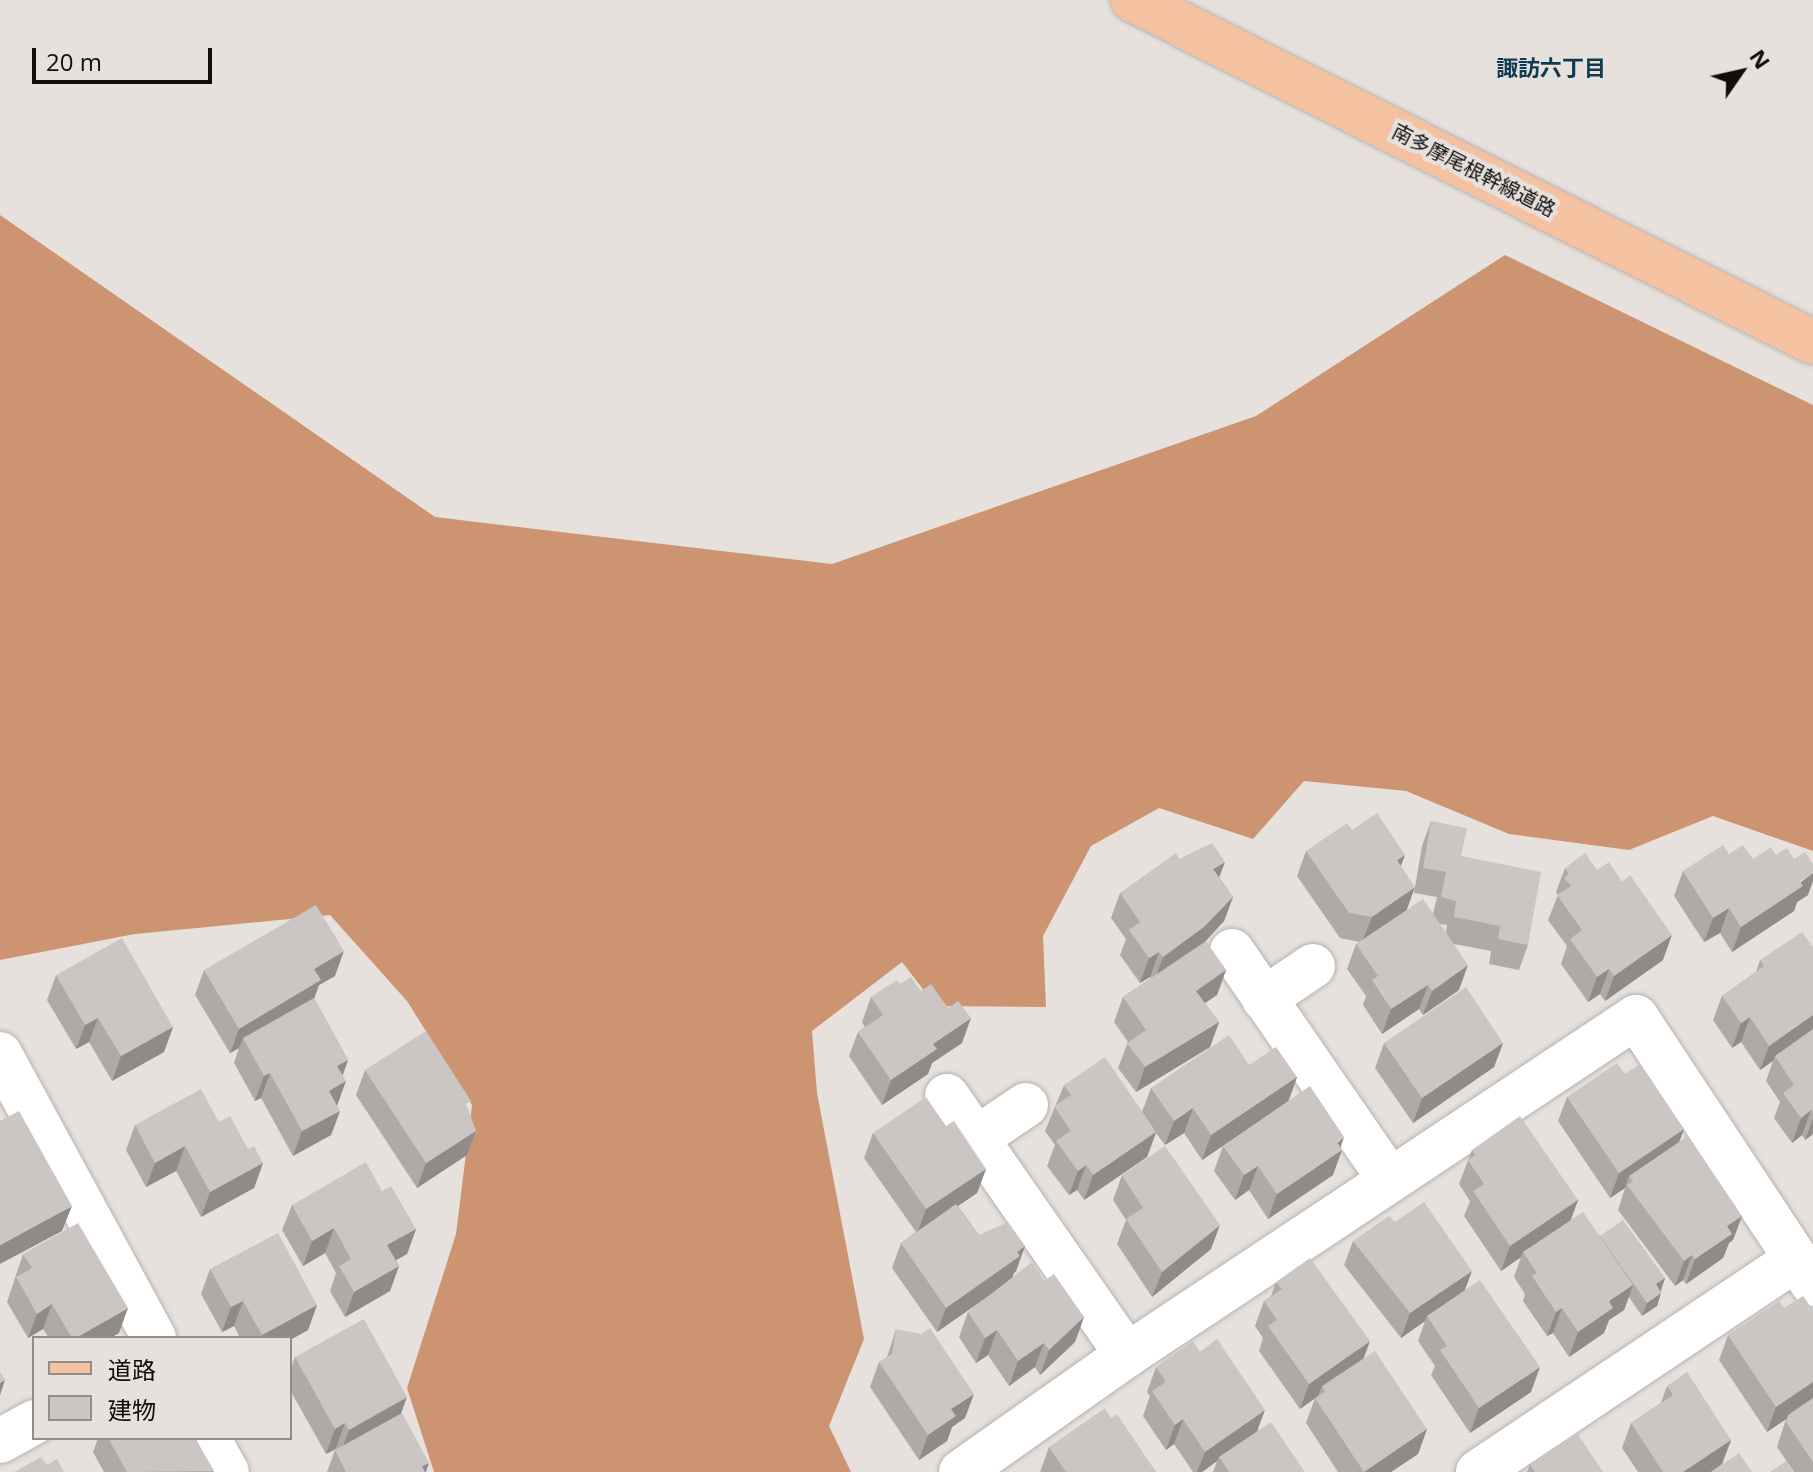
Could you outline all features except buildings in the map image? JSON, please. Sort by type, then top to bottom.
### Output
[{"type":"main road","name":"南多摩尾根幹線道路","points":[[1133,0],[1813,342]]},
{"type":"street","points":[[1232,951],[1390,1180]]},
{"type":"street","points":[[1264,999],[1313,966]]},
{"type":"street","points":[[961,1472],[1127,1355],[1636,1017],[1805,1272],[1478,1472]]},
{"type":"street","points":[[0,1054],[153,1336]]},
{"type":"street","points":[[947,1096],[1127,1355]]},
{"type":"street","points":[[977,1138],[1026,1105]]},
{"type":"street","points":[[0,1441],[32,1423]]},
{"type":"street","points":[[209,1440],[227,1472]]},
{"type":"shaded area","points":[[0,215],[435,517],[832,564],[1256,416],[1505,255],[1813,405],[1813,851],[1713,816],[1629,850],[1509,834],[1406,791],[1304,781],[1253,839],[1159,808],[1091,846],[1043,936],[1046,1007],[936,1006],[902,962],[812,1031],[817,1093],[864,1339],[829,1426],[851,1472],[434,1472],[407,1388],[456,1234],[472,1105],[407,1001],[330,915],[135,934],[0,960]]},
{"type":"district","name":"諏訪六丁目","points":[[1551,68]]}]
